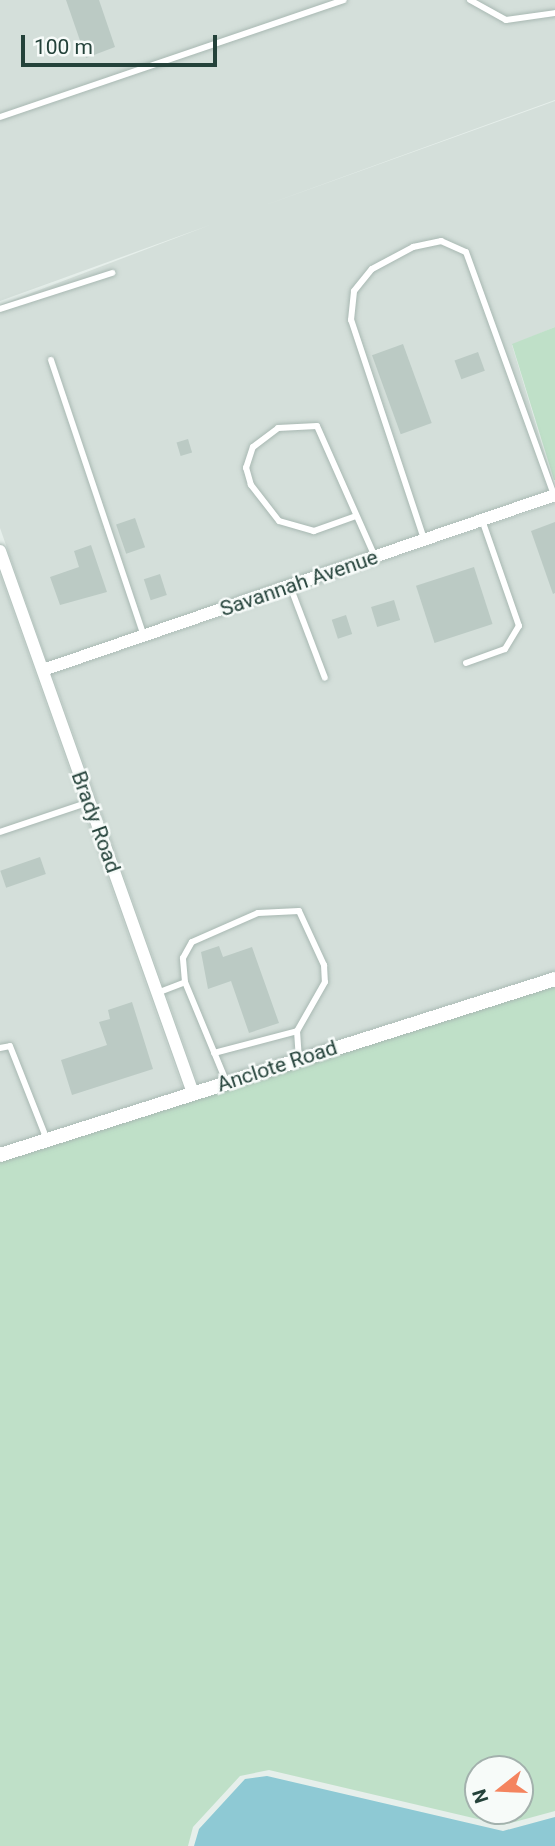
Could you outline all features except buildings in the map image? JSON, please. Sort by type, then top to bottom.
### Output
[{"type":"street","name":"Savannah Avenue","points":[[43,670],[555,496]]},
{"type":"street","name":"Brady Road","points":[[0,551],[193,1093]]},
{"type":"street","name":"Anclote Road","points":[[0,1155],[555,979]]},
{"type":"lane","points":[[0,117],[344,0]]},
{"type":"lane","points":[[470,0],[506,20],[555,13]]},
{"type":"lane","points":[[424,540],[351,320],[354,291],[372,269],[413,247],[441,241],[466,252],[555,496]]},
{"type":"lane","points":[[0,309],[112,273]]},
{"type":"lane","points":[[51,360],[144,636]]},
{"type":"lane","points":[[356,516],[314,531],[279,522],[251,485],[246,468],[253,447],[287,425],[317,426],[375,557]]},
{"type":"lane","points":[[466,663],[505,649],[519,626],[482,520]]},
{"type":"lane","points":[[290,586],[325,678]]},
{"type":"lane","points":[[0,832],[89,802]]},
{"type":"lane","points":[[226,1083],[185,982],[183,958],[192,942],[258,913],[299,911],[314,936],[325,982],[297,1031],[299,1059]]},
{"type":"lane","points":[[157,993],[185,982]]},
{"type":"lane","points":[[214,1053],[297,1031]]},
{"type":"lane","points":[[0,1048],[10,1046],[47,1140]]},
{"type":"shaded area","points":[[0,0],[555,0],[555,100],[260,207],[555,101],[555,327],[512,345],[555,488],[47,662],[0,528],[0,305],[210,225],[0,301]]},
{"type":"shaded area","points":[[555,503],[555,971],[198,1084],[52,674]]},
{"type":"shaded area","points":[[0,574],[183,1089],[0,1148]]},
{"type":"green space","points":[[555,327],[555,480],[554,480],[512,344]]},
{"type":"green space","points":[[555,986],[555,1811],[534,1817],[534,1755],[464,1755],[464,1816],[269,1770],[240,1776],[193,1827],[188,1846],[0,1846],[0,1162]]},
{"type":"water","points":[[267,1776],[464,1822],[464,1825],[503,1831],[534,1825],[534,1823],[555,1817],[555,1846],[194,1846],[199,1829],[245,1779]]}]
